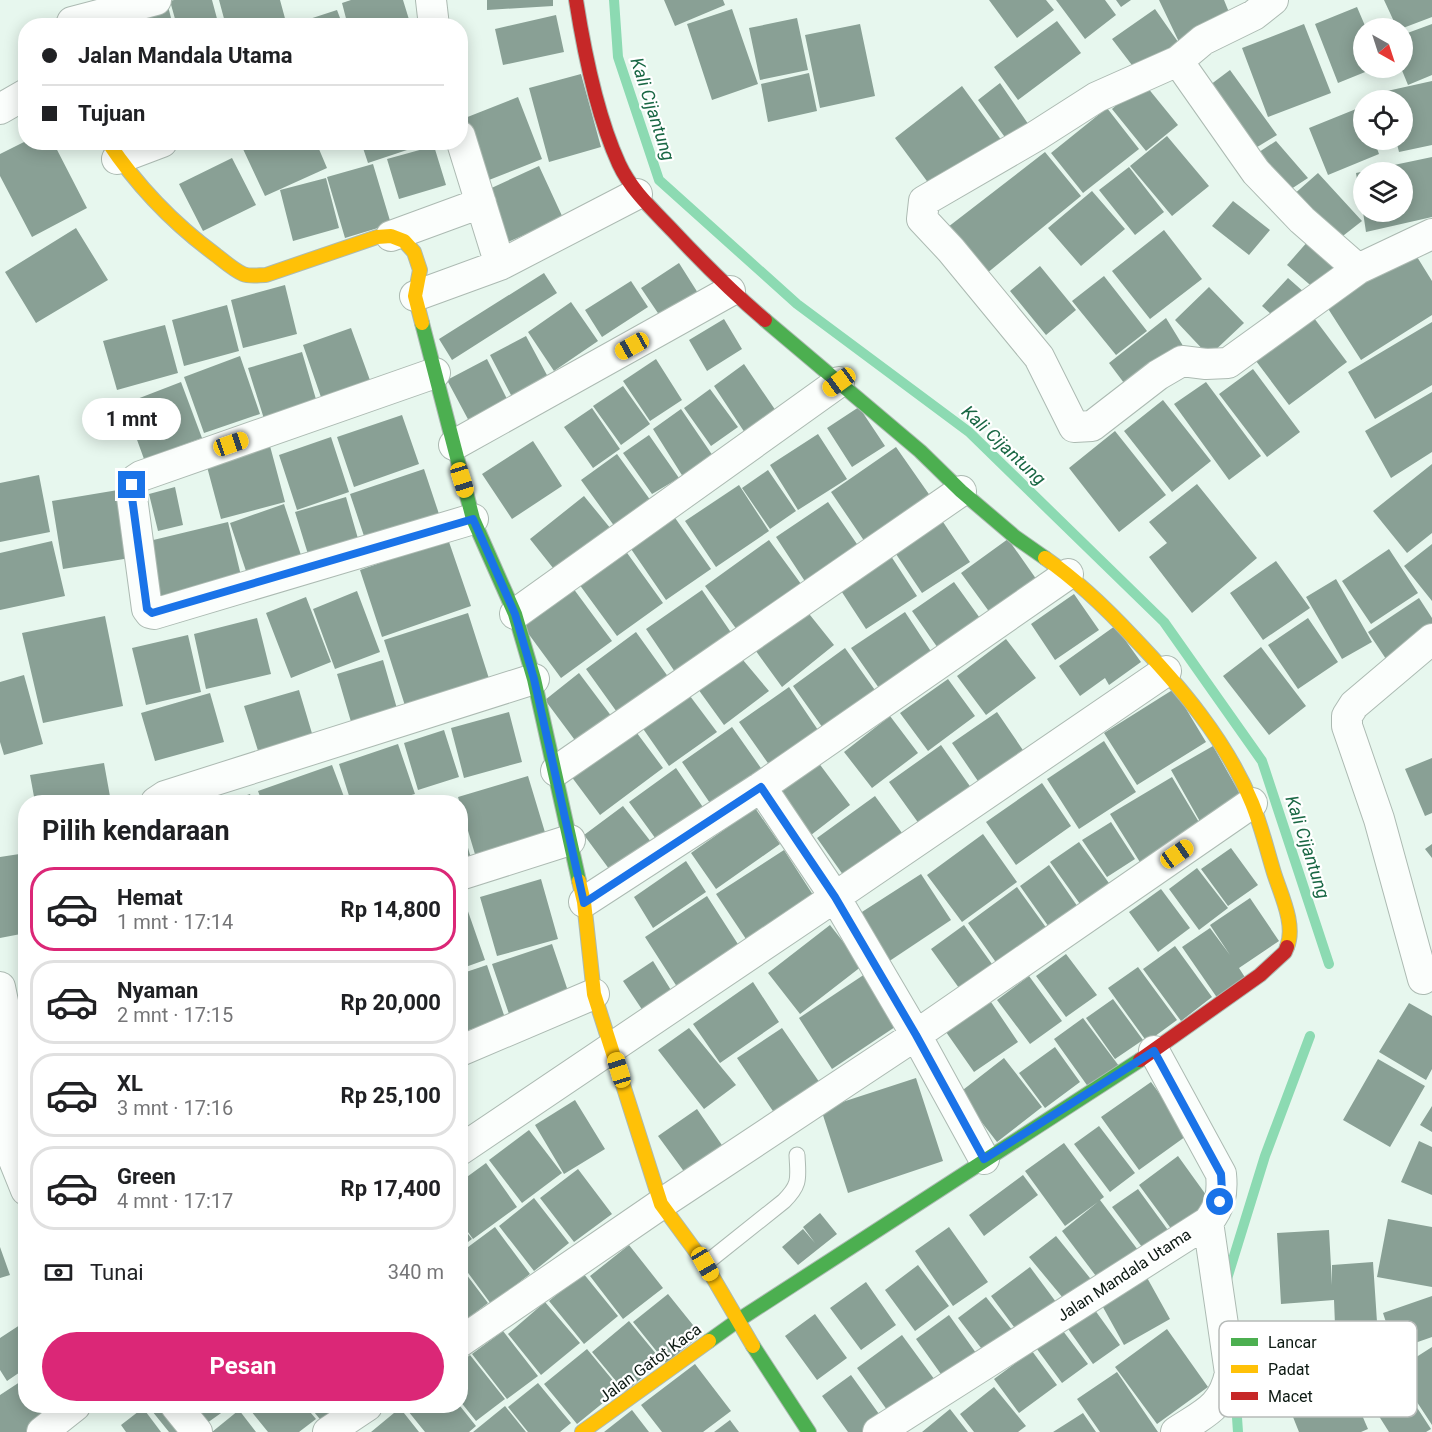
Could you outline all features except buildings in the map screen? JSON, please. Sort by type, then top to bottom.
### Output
[{"type":"street","points":[[70,16],[156,0]]},
{"type":"street","points":[[431,0],[433,18]]},
{"type":"street","name":"Jalan Gatot Kaca","points":[[576,0],[583,44],[606,130],[619,165],[637,194],[730,291],[920,451],[961,491],[1015,537],[1068,574],[1111,614],[1166,671],[1197,710],[1224,750],[1252,803],[1287,915],[1289,932],[1287,948],[1281,957],[1260,975],[1154,1051],[737,1321],[582,1432]]},
{"type":"street","points":[[1273,0],[1254,15],[1203,40],[1178,61],[1097,97],[1027,142],[924,201],[922,219],[951,250],[1039,357],[1074,427],[1092,426],[1158,375],[1182,361],[1206,364],[1228,363],[1358,269],[1432,234]]},
{"type":"street","points":[[1178,61],[1256,172],[1302,220],[1358,269]]},
{"type":"street","points":[[0,109],[18,99]]},
{"type":"street","points":[[464,150],[500,265]]},
{"type":"street","points":[[113,151],[156,202],[236,269],[251,276],[266,275],[377,237],[392,236],[481,203]]},
{"type":"street","points":[[415,296],[500,265],[637,194]]},
{"type":"street","points":[[392,236],[404,241],[414,252],[420,270],[415,296],[473,519],[515,614],[534,679],[584,903],[594,994],[661,1204],[705,1264],[737,1321],[809,1432]]},
{"type":"street","points":[[454,445],[730,291]]},
{"type":"street","points":[[435,373],[135,480],[131,490],[147,609],[154,614],[473,519]]},
{"type":"street","points":[[515,614],[839,382]]},
{"type":"street","points":[[556,771],[961,491]]},
{"type":"street","points":[[584,903],[761,787],[1068,574]]},
{"type":"street","points":[[1423,979],[1379,819],[1350,738],[1347,716],[1354,705],[1432,639]]},
{"type":"street","points":[[468,1145],[1166,671]]},
{"type":"street","points":[[168,795],[534,679]]},
{"type":"street","points":[[761,787],[835,897],[916,1035],[984,1159]]},
{"type":"street","points":[[468,1337],[661,1204],[916,1035],[1252,803]]},
{"type":"street","points":[[468,872],[570,840]]},
{"type":"street","points":[[468,1048],[594,994]]},
{"type":"street","points":[[10,1002],[5,1077],[8,1139],[14,1178]]},
{"type":"street","name":"Jalan Mandala Utama","points":[[879,1432],[1208,1222],[1220,1202],[1221,1174],[1154,1051]]},
{"type":"street","points":[[1208,1222],[1222,1321]]},
{"type":"street","points":[[1176,1432],[1219,1401]]},
{"type":"street","points":[[42,1432],[66,1413]]},
{"type":"street","points":[[182,1413],[197,1432]]},
{"type":"street","points":[[328,1432],[356,1413]]},
{"type":"lane","points":[[705,1264],[796,1190],[797,1155]]},
{"type":"waterway","name":"Kali Cijantung","points":[[614,0],[618,57],[659,180],[797,304],[969,432],[1164,622],[1262,761],[1329,964]]},
{"type":"waterway","name":"Kali Cijantung","points":[[1226,1282],[1265,1156],[1310,1036]]},
{"type":"waterway","name":"Kali Cijantung","points":[[1237,1417],[1238,1432]]},
{"type":"traffic: fast","points":[[765,320],[920,451],[961,491],[1015,537],[1045,558]]},
{"type":"traffic: fast","points":[[422,323],[473,519],[515,614],[534,679],[579,881]]},
{"type":"traffic: fast","points":[[709,1341],[1140,1060]]},
{"type":"traffic: fast","points":[[753,1346],[809,1432]]},
{"type":"traffic: slow","points":[[114,150],[131,174],[171,217],[200,243],[243,274],[266,275],[377,237],[391,236],[404,241],[414,252],[420,270],[415,296],[422,323]]},
{"type":"traffic: slow","points":[[1045,558],[1091,595],[1151,656],[1184,694],[1229,757],[1255,811],[1284,900],[1290,929],[1287,947]]},
{"type":"traffic: slow","points":[[579,881],[584,902],[594,994],[661,1204],[705,1264],[753,1346]]},
{"type":"traffic: slow","points":[[582,1432],[709,1341]]},
{"type":"traffic: jam","points":[[576,0],[587,62],[598,104],[611,145],[624,173],[643,199],[695,254],[765,320]]},
{"type":"traffic: jam","points":[[1140,1060],[1260,975],[1285,952],[1287,947]]},
{"type":"route","points":[[132,485],[140,568],[147,609],[154,614],[473,519],[515,614],[534,679],[584,903],[761,787],[835,897],[916,1035],[984,1159],[1154,1051],[1221,1174],[1220,1202]]}]
